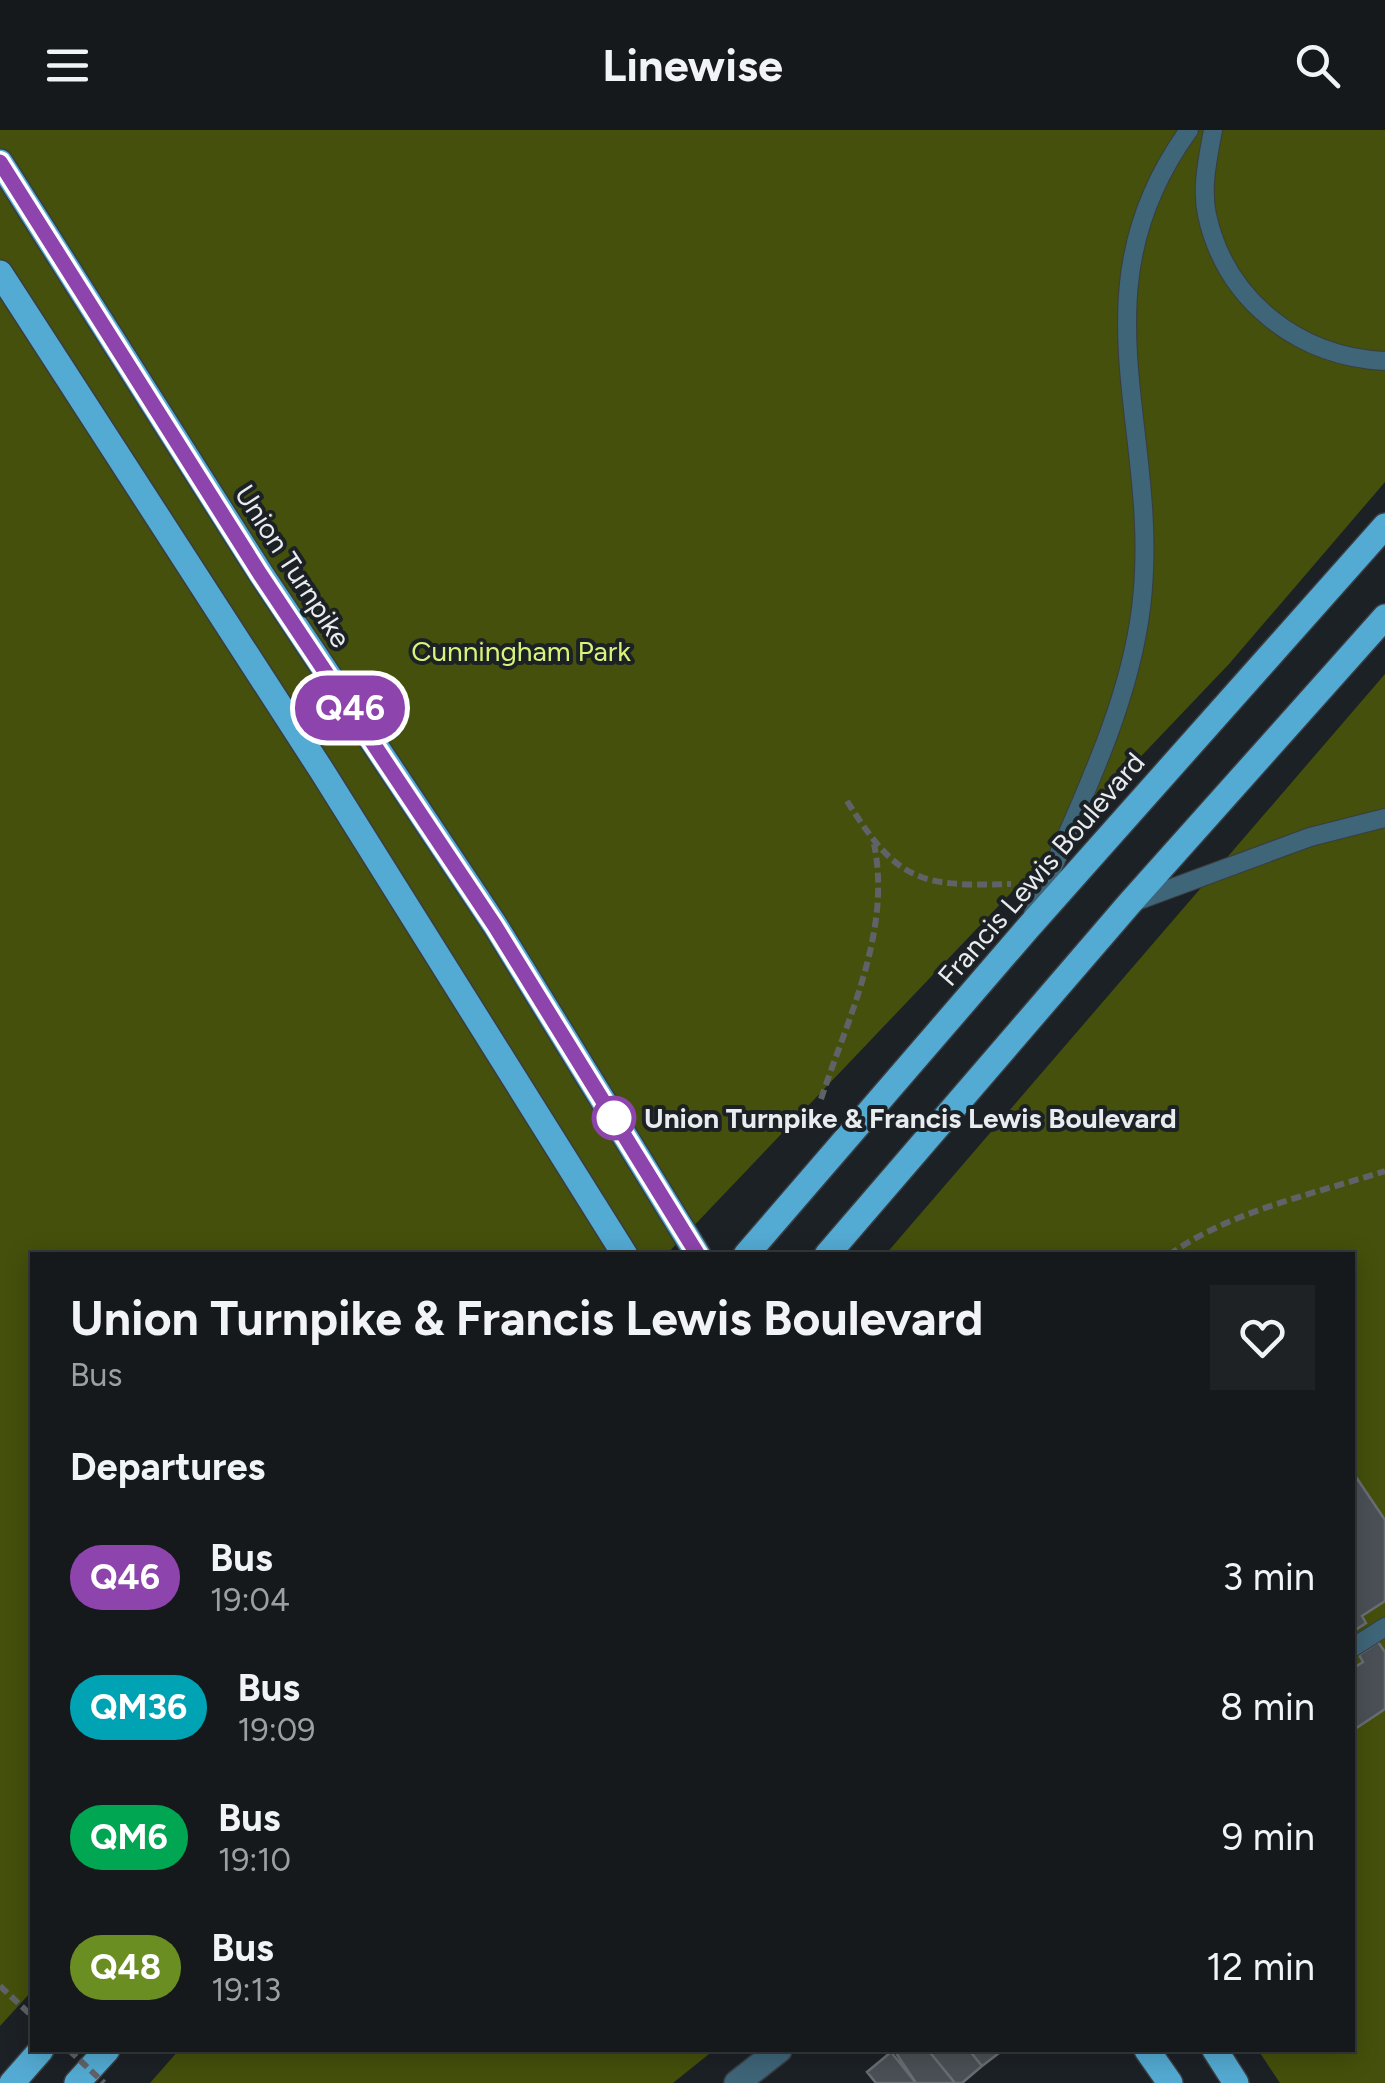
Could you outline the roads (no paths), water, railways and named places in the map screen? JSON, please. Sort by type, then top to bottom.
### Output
[{"type":"main road","name":"Union Turnpike","points":[[0,162],[260,574],[495,926],[696,1252]]},
{"type":"main road","points":[[0,273],[322,770],[623,1252]]},
{"type":"main road","name":"Francis Lewis Boulevard","points":[[749,1252],[1027,929],[1385,526]]},
{"type":"main road","points":[[830,1252],[1130,904],[1385,618]]},
{"type":"main road","points":[[12,2083],[39,2052]]},
{"type":"main road","points":[[77,2083],[105,2052]]},
{"type":"main road","points":[[1148,2052],[1170,2083]]},
{"type":"main road","points":[[1216,2052],[1236,2083]]},
{"type":"street","points":[[737,2083],[776,2052]]},
{"type":"lane","points":[[1027,929],[1129,671],[1141,609],[1145,550],[1125,336],[1132,260],[1160,171],[1189,130]]},
{"type":"lane","points":[[1213,130],[1205,174],[1206,212],[1222,263],[1245,298],[1298,339],[1347,359],[1385,361]]},
{"type":"lane","points":[[1130,904],[1310,837],[1385,818]]},
{"type":"lane","points":[[1355,1646],[1385,1628]]},
{"type":"place","name":"Union Turnpike & Francis Lewis Boulevard","points":[[614,1118]]},
{"type":"park label","name":"Cunningham Park","points":[[521,651]]}]
